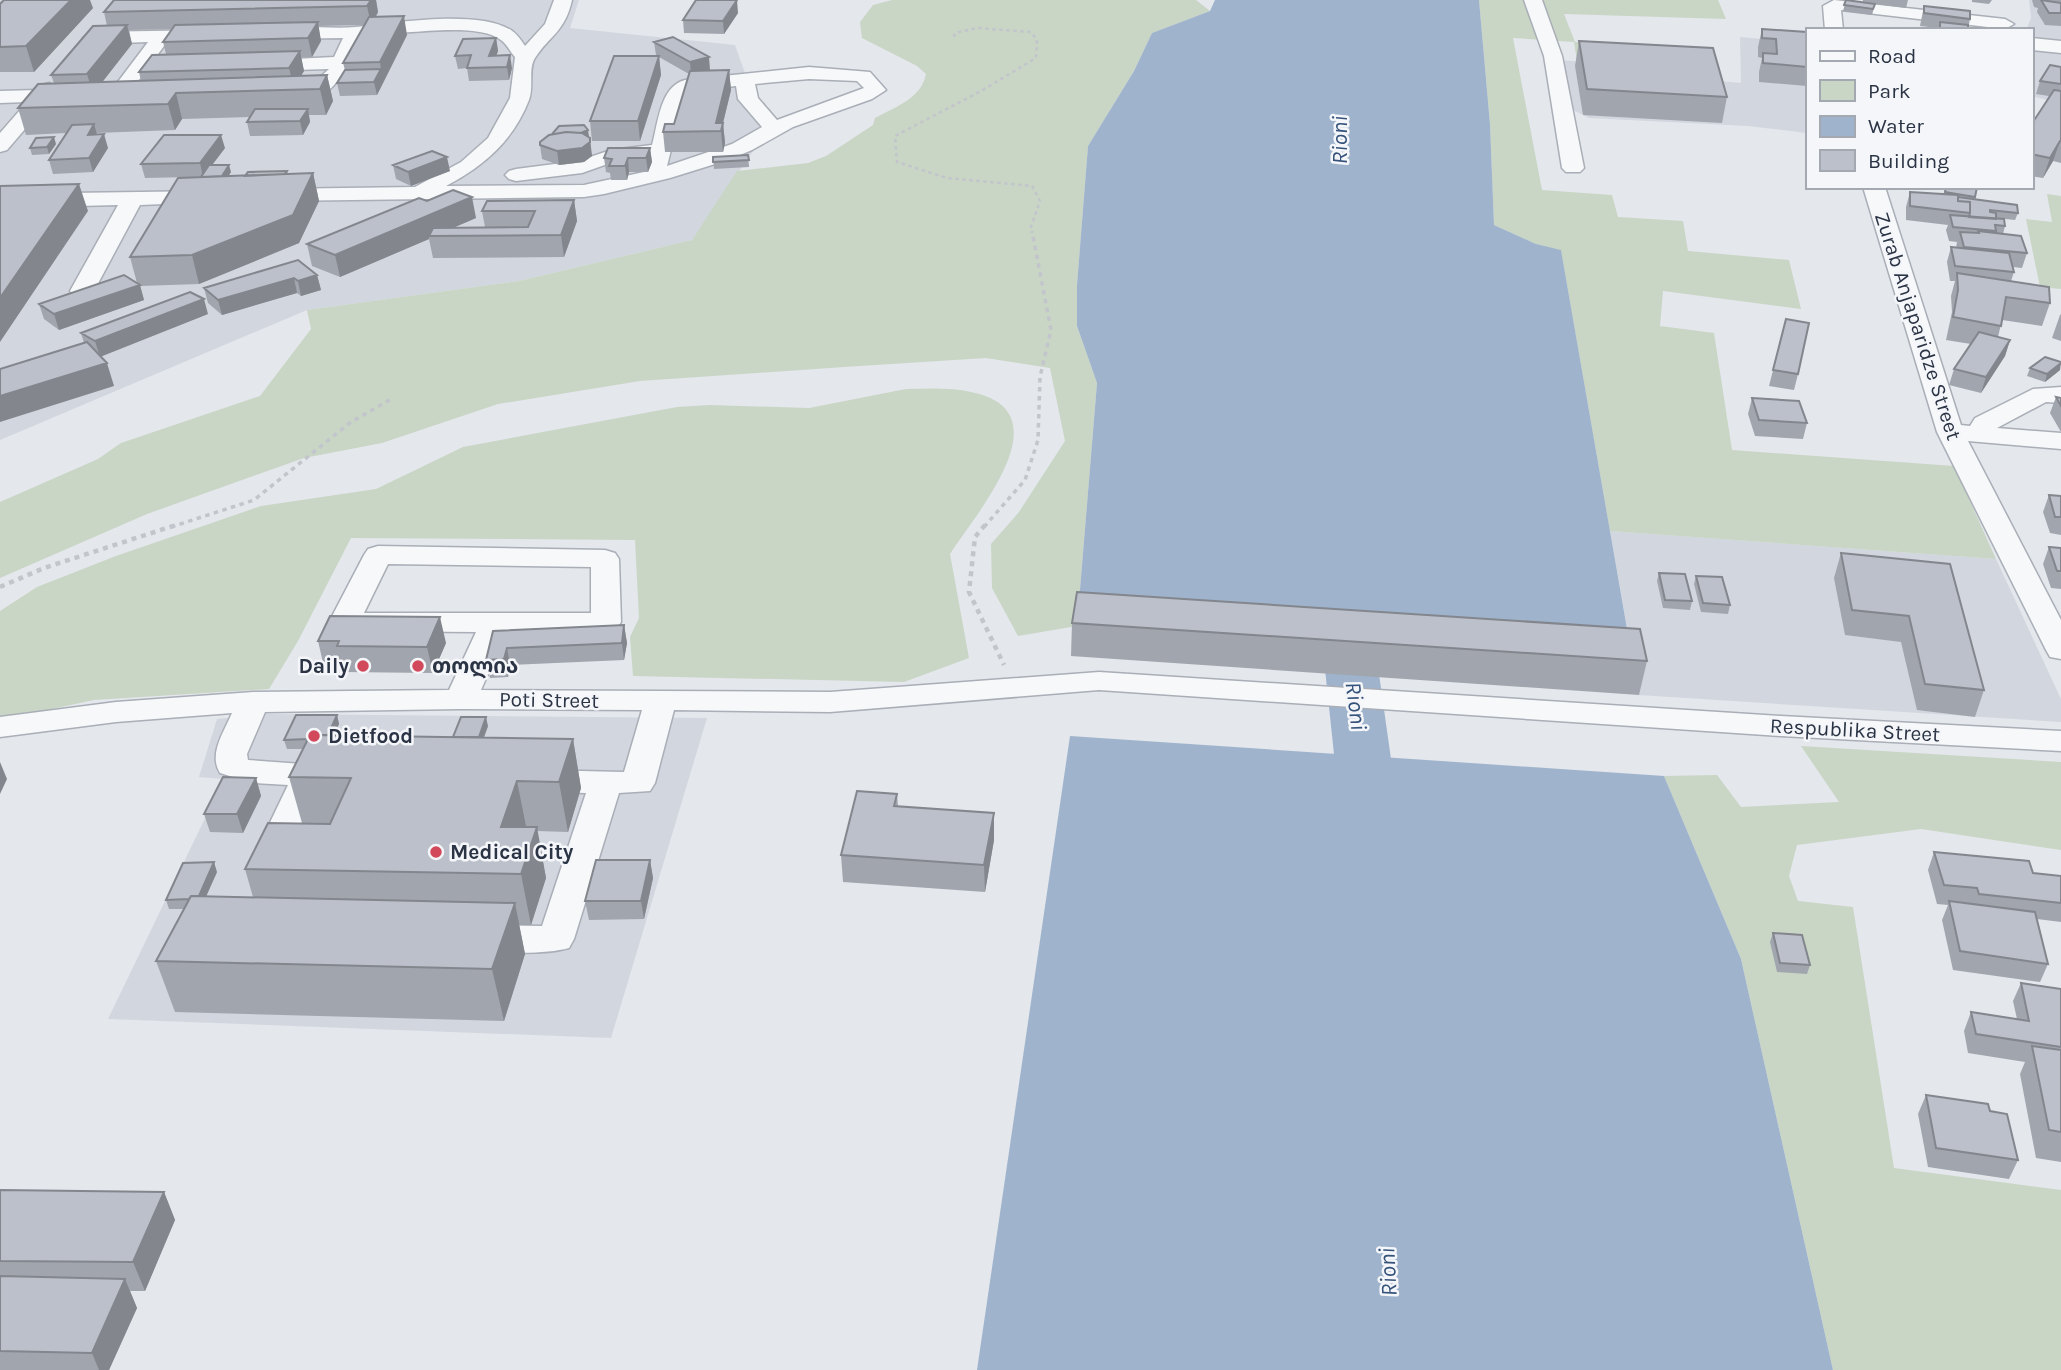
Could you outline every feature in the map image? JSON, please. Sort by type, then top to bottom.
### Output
[{"type":"street","points":[[524,57],[540,44],[555,20],[563,0]]},
{"type":"street","points":[[1533,0],[1553,57],[1573,168]]},
{"type":"street","points":[[1834,28],[1832,6],[1839,4],[2005,22]]},
{"type":"street","points":[[76,57],[110,18]]},
{"type":"street","points":[[259,34],[355,32],[391,26],[479,27],[505,33],[524,57],[520,97],[496,141],[468,166],[422,191]]},
{"type":"street","points":[[274,94],[319,90],[328,86],[355,32]]},
{"type":"street","points":[[92,38],[231,35]]},
{"type":"street","points":[[115,99],[162,36]]},
{"type":"street","points":[[2033,44],[2061,47]]},
{"type":"street","points":[[246,65],[340,63]]},
{"type":"street","points":[[139,67],[165,67]]},
{"type":"street","points":[[256,195],[584,191],[632,184],[741,148],[787,122],[846,104],[876,90],[863,76],[809,74],[685,86],[675,96],[654,176]]},
{"type":"street","points":[[0,146],[60,76]]},
{"type":"street","points":[[744,80],[748,99],[774,129]]},
{"type":"street","points":[[0,97],[64,100]]},
{"type":"street","points":[[90,99],[142,98]]},
{"type":"street","points":[[478,192],[511,175],[582,167],[611,156],[662,147]]},
{"type":"street","name":"Zurab Anjaparidze Street","points":[[1875,189],[1950,432],[2061,650]]},
{"type":"street","points":[[0,201],[228,196]]},
{"type":"street","points":[[82,291],[132,199]]},
{"type":"street","points":[[1979,435],[1984,425],[2042,394],[2061,395]]},
{"type":"street","points":[[1950,432],[2061,441]]},
{"type":"street","points":[[378,555],[606,559],[606,622],[495,622],[358,622],[345,622],[378,555]]},
{"type":"street","points":[[461,699],[495,622]]},
{"type":"street","name":"Poti Street","points":[[0,727],[116,712],[253,702],[461,699],[830,702],[1098,681]]},
{"type":"street","name":"Respublika Street","points":[[1098,681],[2061,741]]},
{"type":"street","points":[[512,780],[638,783],[661,701]]},
{"type":"street","points":[[253,702],[232,754],[232,766],[252,772],[363,778]]},
{"type":"street","points":[[258,885],[309,777]]},
{"type":"street","points":[[444,937],[556,940],[606,782]]},
{"type":"path","points":[[954,37],[955,33],[977,28],[1031,32],[1037,40],[1036,58],[981,91],[895,136],[897,162],[947,178],[1032,186],[1040,201],[1031,227],[1051,330],[1040,377],[1038,440],[1025,480],[975,537],[969,592],[1003,665],[1037,686]]},
{"type":"path","points":[[0,587],[44,568],[254,500],[351,422],[393,398]]},
{"type":"shaded area","points":[[0,0],[579,0],[570,28],[735,45],[766,132],[692,240],[519,281],[307,310],[0,440]]},
{"type":"shaded area","points":[[2029,0],[2061,0],[2061,103],[2033,96],[2033,28],[2027,28],[2031,18]]},
{"type":"shaded area","points":[[1740,37],[1806,43],[1806,133],[1748,126],[1589,118],[1569,108],[1559,60],[1715,71],[1718,81],[1741,83]]},
{"type":"shaded area","points":[[1610,531],[1996,559],[2061,699],[2061,722],[1639,695]]},
{"type":"shaded area","points":[[265,714],[707,718],[611,1038],[108,1019],[224,779],[199,777],[217,719]]},
{"type":"green space","points":[[892,0],[1196,0],[1210,11],[1152,33],[1134,71],[1088,146],[1077,285],[1077,326],[1097,383],[1077,626],[1018,636],[992,588],[991,544],[1019,512],[1065,441],[1050,368],[986,358],[640,381],[498,404],[382,443],[304,458],[147,514],[0,578],[0,502],[98,459],[121,443],[260,396],[311,329],[307,310],[519,281],[692,240],[737,171],[808,163],[826,156],[873,125],[875,118],[913,96],[923,83],[926,74],[917,66],[862,38],[860,22],[873,5]]},
{"type":"green space","points":[[1479,0],[1718,0],[1726,19],[1564,14],[1575,42],[1685,48],[1577,61],[1574,42],[1513,38],[1542,190],[1612,195],[1618,217],[1683,221],[1688,251],[1789,260],[1801,309],[1663,291],[1660,326],[1714,333],[1732,450],[1954,466],[1996,559],[1610,531],[1561,251],[1536,244],[1494,225],[1490,124]]},
{"type":"green space","points":[[2047,194],[2061,196],[2061,289],[2040,287],[2026,219],[2052,222]]},
{"type":"green space","points":[[906,389],[963,390],[998,403],[1012,419],[1013,441],[994,489],[950,554],[969,658],[904,682],[633,676],[630,637],[639,618],[635,540],[351,538],[298,641],[269,689],[94,700],[0,720],[0,611],[37,587],[116,556],[261,506],[376,489],[463,447],[677,407],[710,405],[809,408]]},
{"type":"green space","points":[[1801,746],[2061,762],[2061,850],[1921,829],[1797,845],[1789,876],[1798,901],[1853,907],[1894,1168],[2061,1190],[2061,1370],[1833,1370],[1741,959],[1664,776],[1717,775],[1741,807],[1839,802]]},
{"type":"water","points":[[1215,0],[1479,0],[1490,124],[1494,225],[1536,244],[1561,250],[1633,663],[1077,626],[1097,383],[1077,326],[1077,285],[1088,146],[1134,71],[1152,33],[1210,11]]},
{"type":"water","points":[[1070,736],[1664,776],[1741,959],[1833,1370],[977,1370]]},
{"type":"building","points":[[4,0],[71,0],[26,46],[0,47],[0,4]]},
{"type":"building","points":[[114,0],[371,0],[367,6],[104,12]]},
{"type":"building","points":[[696,0],[737,0],[723,21],[683,20]]},
{"type":"building","points":[[1846,0],[1875,4],[1873,9],[1844,5]]},
{"type":"building","points":[[2041,0],[2061,3],[2061,13],[2049,13]]},
{"type":"building","points":[[1924,6],[1970,11],[1970,19],[1924,13]]},
{"type":"building","points":[[404,16],[380,62],[343,63],[369,17]]},
{"type":"building","points":[[318,22],[308,38],[163,42],[175,25]]},
{"type":"building","points":[[1940,22],[1968,25],[1968,28],[1940,28]]},
{"type":"building","points":[[127,25],[87,74],[51,75],[93,26]]},
{"type":"building","points":[[1762,29],[1806,32],[1806,67],[1763,63],[1763,53],[1777,54],[1776,39],[1762,38]]},
{"type":"building","points":[[673,37],[709,57],[690,62],[654,42]]},
{"type":"building","points":[[496,38],[489,56],[510,55],[507,67],[467,68],[471,55],[455,56],[463,39]]},
{"type":"building","points":[[1579,41],[1713,48],[1727,97],[1587,89]]},
{"type":"building","points":[[300,51],[289,68],[139,72],[152,55]]},
{"type":"building","points":[[614,56],[659,56],[638,121],[590,121]]},
{"type":"building","points":[[2050,65],[2061,67],[2061,84],[2040,81]]},
{"type":"building","points":[[381,69],[374,82],[337,83],[345,70]]},
{"type":"building","points":[[729,70],[716,123],[723,123],[721,131],[663,132],[665,124],[674,124],[690,71]]},
{"type":"building","points":[[327,75],[320,89],[176,93],[168,104],[18,108],[38,84]]},
{"type":"building","points":[[2054,90],[2061,91],[2061,141],[2050,158],[2033,154],[2033,122]]},
{"type":"building","points":[[255,109],[308,109],[300,121],[247,122]]},
{"type":"building","points":[[94,124],[88,135],[104,134],[89,158],[49,160],[72,125]]},
{"type":"building","points":[[584,125],[588,130],[581,133],[553,133],[559,126]]},
{"type":"building","points":[[582,133],[590,138],[590,142],[582,148],[557,151],[540,145],[549,135]]},
{"type":"building","points":[[164,135],[221,135],[200,163],[141,164]]},
{"type":"building","points":[[54,137],[47,147],[30,148],[36,138]]},
{"type":"building","points":[[608,148],[650,148],[646,158],[628,158],[625,166],[609,166],[612,159],[604,158]]},
{"type":"building","points":[[432,151],[447,157],[408,172],[393,165]]},
{"type":"building","points":[[748,155],[749,160],[713,162],[713,157]]},
{"type":"building","points":[[209,165],[229,165],[222,176],[201,177]]},
{"type":"building","points":[[287,171],[285,174],[245,176],[248,172]]},
{"type":"building","points":[[313,173],[293,215],[192,255],[130,257],[178,178]]},
{"type":"building","points":[[79,184],[0,298],[0,186]]},
{"type":"building","points":[[1946,189],[1977,189],[1975,197],[1945,192]]},
{"type":"building","points":[[453,190],[472,197],[335,255],[307,244],[419,198],[427,201]]},
{"type":"building","points":[[1910,192],[1958,195],[1958,201],[1970,202],[1970,213],[1910,206]]},
{"type":"building","points":[[1958,197],[2017,205],[2018,213],[1990,210],[1996,213],[1996,219],[1969,217],[1970,202],[1958,201]]},
{"type":"building","points":[[574,200],[561,235],[429,236],[433,228],[528,227],[535,211],[482,211],[487,201]]},
{"type":"building","points":[[1950,215],[2004,219],[2005,226],[1995,225],[1996,231],[1953,227]]},
{"type":"building","points":[[1978,231],[2021,236],[2027,253],[1964,247],[1960,232],[1979,233]]},
{"type":"building","points":[[1951,247],[2009,253],[2014,272],[1955,266]]},
{"type":"building","points":[[298,260],[317,275],[298,281],[294,278],[218,300],[204,288]]},
{"type":"building","points":[[1957,273],[2049,287],[2050,303],[2006,297],[2001,326],[1953,317],[1958,290]]},
{"type":"building","points":[[124,275],[140,285],[54,314],[39,304]]},
{"type":"building","points":[[190,292],[204,299],[95,341],[81,333]]},
{"type":"building","points":[[1786,319],[1809,323],[1798,374],[1773,370]]},
{"type":"building","points":[[1979,332],[2010,340],[1986,377],[1954,369]]},
{"type":"building","points":[[87,342],[107,363],[0,396],[0,369]]},
{"type":"building","points":[[2045,357],[2061,363],[2047,374],[2030,368]]},
{"type":"building","points":[[1752,398],[1799,401],[1807,423],[1759,420]]},
{"type":"building","points":[[2049,495],[2061,496],[2061,517],[2055,517]]},
{"type":"building","points":[[2049,547],[2061,548],[2061,571],[2057,571]]},
{"type":"building","points":[[1841,553],[1950,564],[1984,690],[1925,684],[1909,616],[1852,610]]},
{"type":"building","points":[[1659,573],[1685,574],[1692,601],[1665,600]]},
{"type":"building","points":[[1696,576],[1722,577],[1730,605],[1703,603]]},
{"type":"building","points":[[1077,592],[1640,629],[1647,661],[1072,623]]},
{"type":"building","points":[[330,616],[440,617],[427,647],[337,646],[339,641],[318,641]]},
{"type":"building","points":[[624,625],[622,643],[507,648],[504,659],[486,660],[493,631]]},
{"type":"building","points":[[296,715],[337,715],[328,735],[284,740]]},
{"type":"building","points":[[461,717],[486,717],[479,737],[453,737]]},
{"type":"building","points":[[310,735],[573,739],[559,782],[517,781],[501,827],[537,827],[521,874],[245,869],[268,823],[330,824],[351,778],[289,777]]},
{"type":"building","points":[[223,777],[256,778],[237,814],[204,814]]},
{"type":"building","points":[[857,791],[897,794],[894,806],[994,813],[984,865],[841,855]]},
{"type":"building","points":[[1934,852],[2029,861],[2033,873],[2061,876],[2061,903],[1979,894],[1977,888],[1944,885]]},
{"type":"building","points":[[596,860],[650,860],[641,901],[585,901]]},
{"type":"building","points":[[214,862],[199,896],[166,900],[183,863]]},
{"type":"building","points":[[191,896],[515,903],[492,969],[156,961]]},
{"type":"building","points":[[1949,901],[2035,912],[2048,964],[1960,951]]},
{"type":"building","points":[[1773,933],[1802,935],[1810,965],[1780,963]]},
{"type":"building","points":[[2021,983],[2061,989],[2061,1047],[1976,1034],[1971,1012],[2029,1021]]},
{"type":"building","points":[[2032,1046],[2061,1050],[2061,1132],[2049,1130]]},
{"type":"building","points":[[1926,1095],[1988,1104],[1990,1111],[2007,1114],[2018,1160],[1936,1148]]},
{"type":"building","points":[[0,1190],[164,1192],[133,1262],[0,1261]]},
{"type":"building","points":[[0,1276],[125,1279],[92,1353],[0,1351]]},
{"type":"waterway","name":"Rioni","points":[[1347,603],[1350,660],[1364,773],[1366,831]]},
{"type":"place","name":"Daily","points":[[363,666]]},
{"type":"place","name":"თოლია","points":[[418,666]]},
{"type":"place","name":"Dietfood","points":[[314,736]]},
{"type":"place","name":"Medical City","points":[[436,852]]}]
